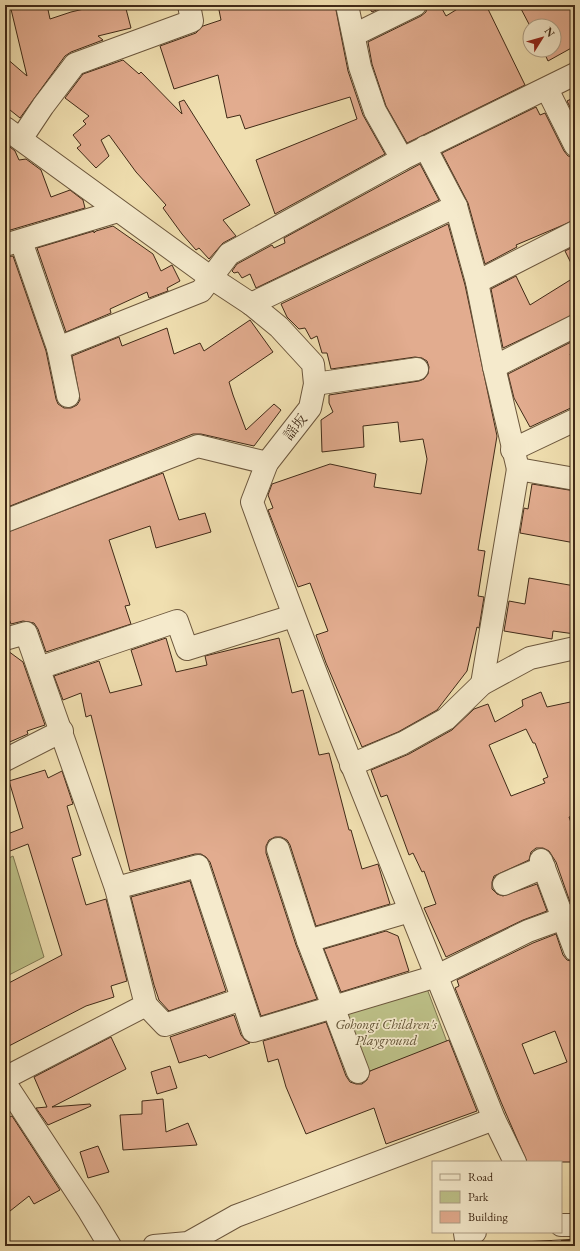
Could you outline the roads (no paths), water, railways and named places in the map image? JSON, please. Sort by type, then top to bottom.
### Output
[{"type":"street","points":[[13,133],[43,106],[75,64],[192,22],[189,5]]},
{"type":"street","points":[[347,5],[360,67],[375,111],[402,159]]},
{"type":"street","points":[[354,35],[415,5]]},
{"type":"street","points":[[58,348],[201,291],[210,277],[229,254],[425,147],[547,89],[575,74]]},
{"type":"street","points":[[547,89],[575,145]]},
{"type":"street","name":"謡坂","points":[[13,133],[118,211],[210,277],[251,304],[279,327],[313,364],[315,384],[310,408],[267,463],[252,502],[293,616],[351,764],[494,1118],[515,1161]]},
{"type":"street","points":[[425,147],[456,206],[477,282],[494,367],[515,459],[482,684]]},
{"type":"street","points":[[251,304],[456,206]]},
{"type":"street","points":[[68,396],[58,348],[13,243],[118,211]]},
{"type":"street","points":[[477,282],[575,232]]},
{"type":"street","points":[[494,367],[575,326]]},
{"type":"street","points":[[315,384],[417,369]]},
{"type":"street","points":[[515,459],[575,420]]},
{"type":"street","points":[[5,521],[198,446],[267,463]]},
{"type":"street","points":[[515,459],[575,478]]},
{"type":"street","points":[[39,668],[177,621],[187,649],[293,616]]},
{"type":"street","points":[[5,638],[26,633],[116,888],[146,1005],[165,1025],[242,999]]},
{"type":"street","points":[[351,764],[403,743],[446,719],[482,684],[530,658],[575,648]]},
{"type":"street","points":[[5,760],[62,732]]},
{"type":"street","points":[[278,849],[308,941],[358,1072]]},
{"type":"street","points":[[504,884],[543,863],[569,916],[575,950]]},
{"type":"street","points":[[116,888],[198,866],[253,1030],[437,976],[528,931],[569,916]]},
{"type":"street","points":[[308,941],[410,911]]},
{"type":"street","points":[[5,1078],[146,1005]]},
{"type":"street","points":[[5,1083],[110,1246]]},
{"type":"street","points":[[154,1246],[188,1243],[236,1216],[494,1118]]},
{"type":"street","points":[[562,1225],[575,1225]]},
{"type":"street","points":[[465,1233],[467,1246]]},
{"type":"railway","points":[[480,1246],[575,1241]]},
{"type":"park label","name":"Gohongi Children's Playground","points":[[386,1032]]}]
